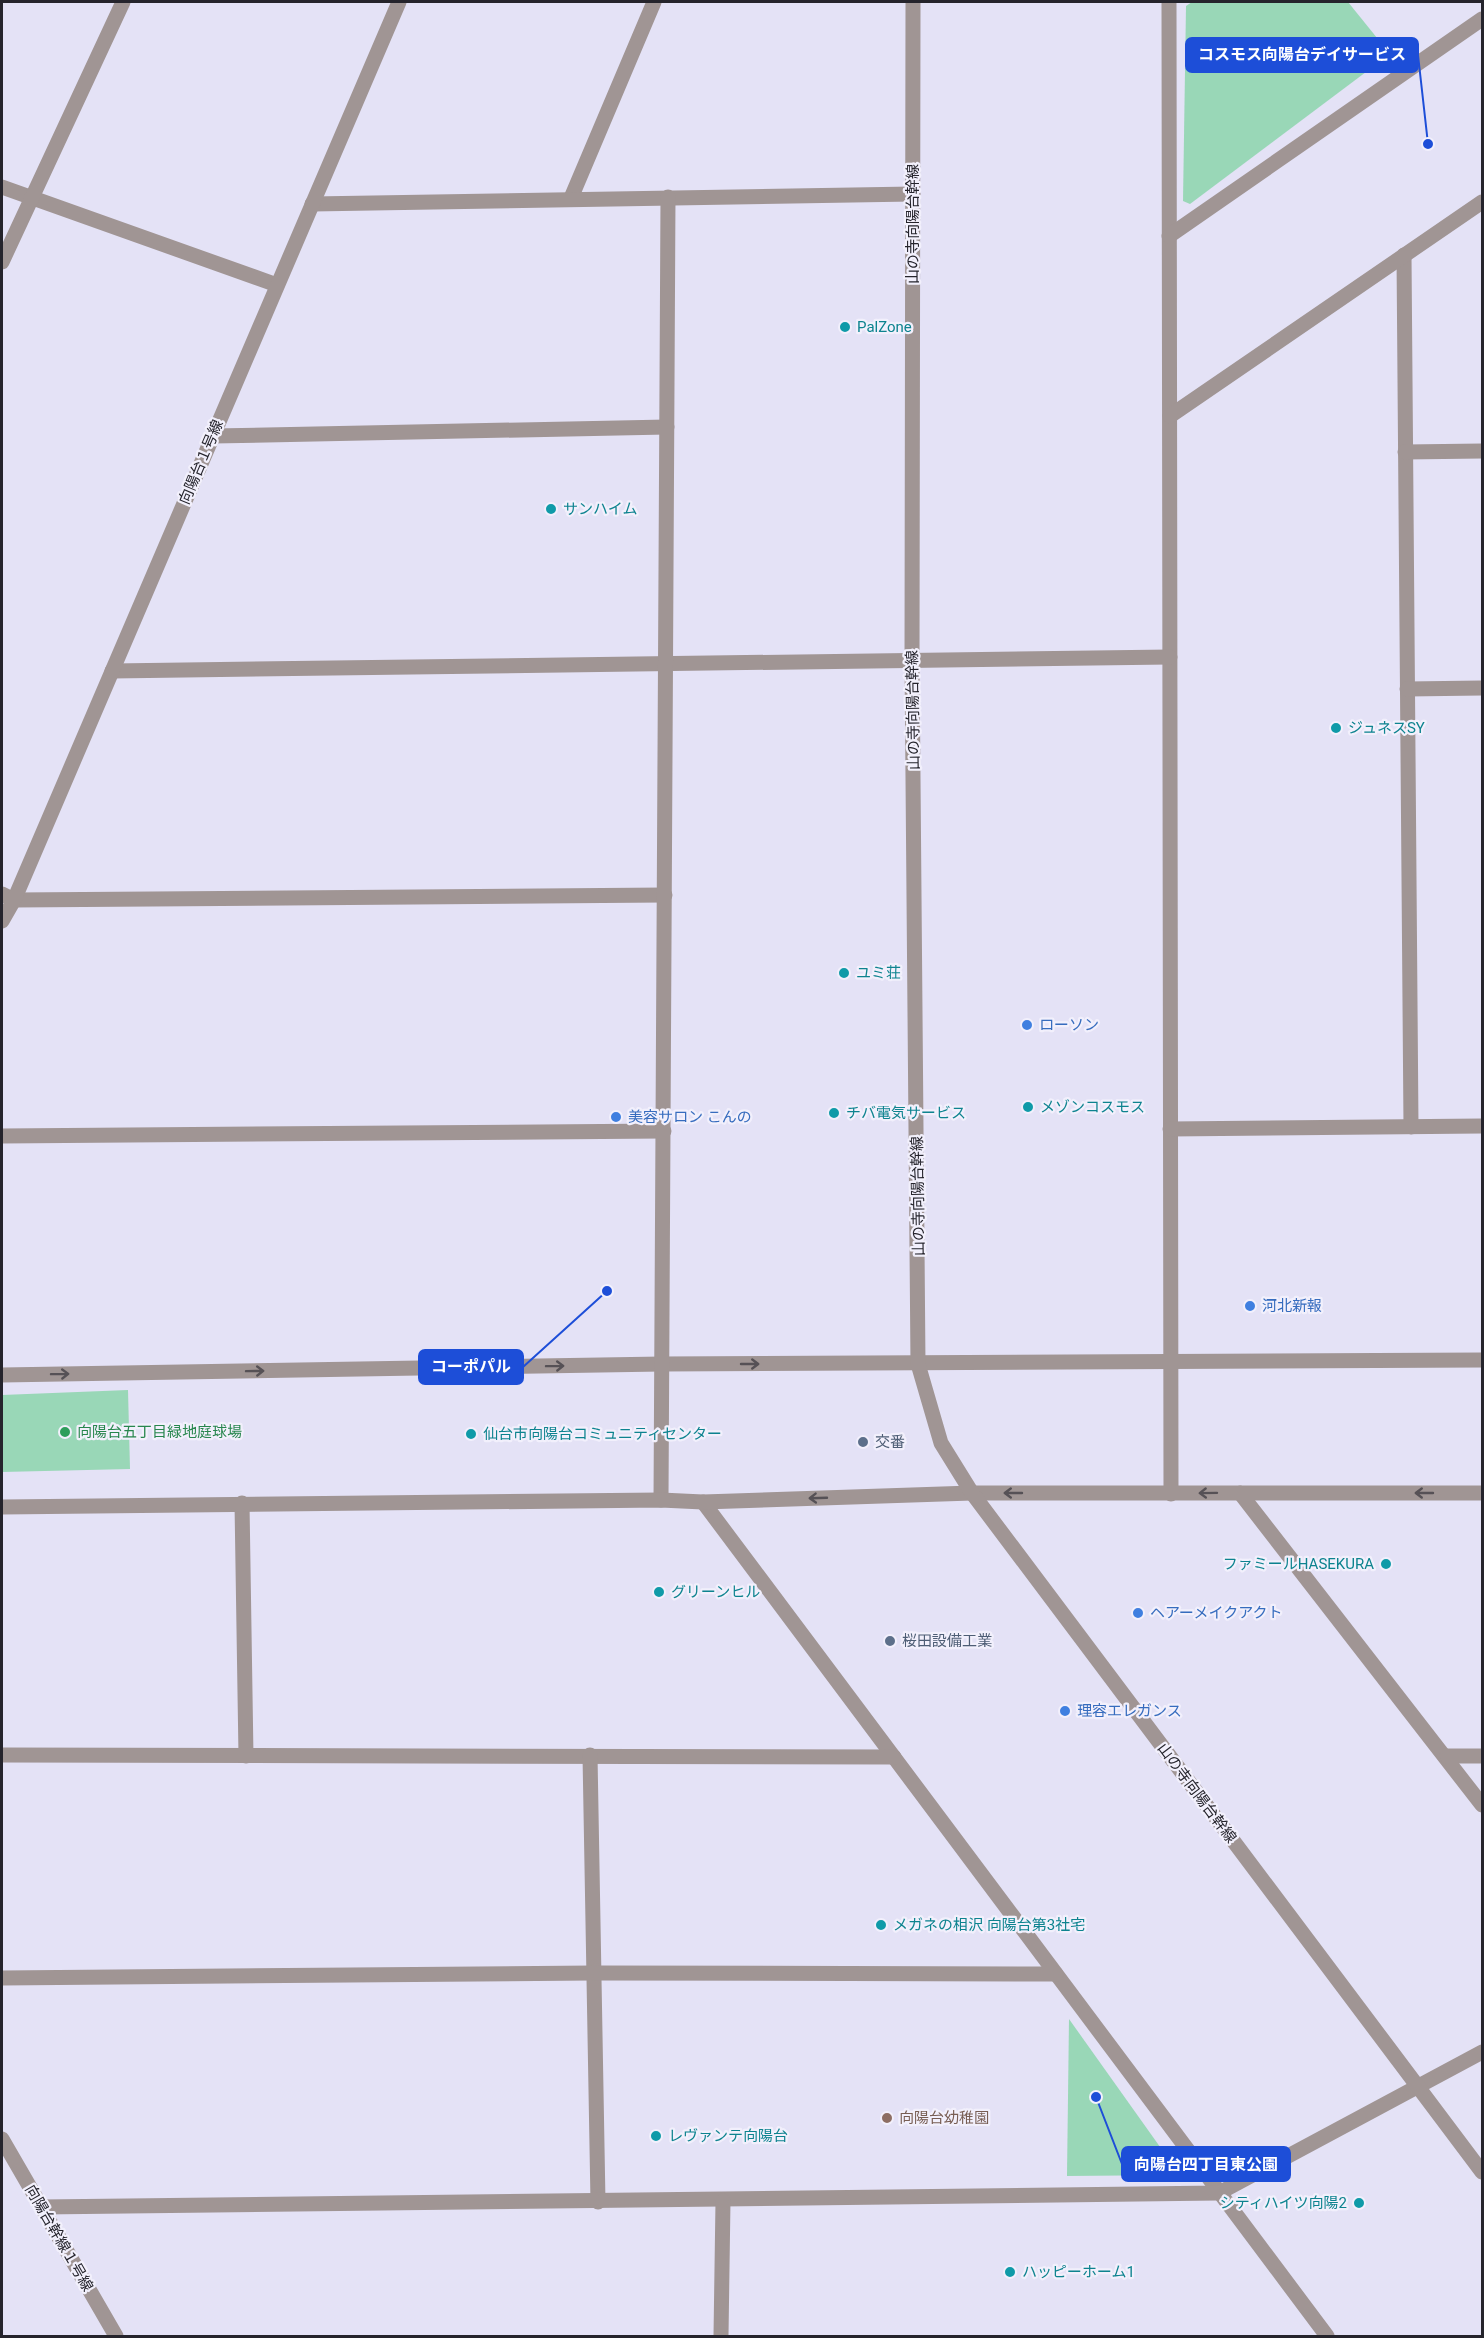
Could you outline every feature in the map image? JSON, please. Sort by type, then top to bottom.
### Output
[{"type":"street","points":[[2,262],[30,197],[123,2]]},
{"type":"street","name":"向陽台１号線","points":[[2,921],[8,897],[112,671],[399,2]]},
{"type":"street","points":[[571,198],[654,2]]},
{"type":"street","name":"山の寺向陽台幹線","points":[[913,2],[912,661],[918,1364],[941,1443],[972,1493],[1482,2172]]},
{"type":"street","points":[[1169,2],[1171,1494]]},
{"type":"street","points":[[1169,236],[1482,19]]},
{"type":"street","points":[[2,187],[277,285]]},
{"type":"street","points":[[312,204],[913,194]]},
{"type":"street","points":[[662,1500],[668,197]]},
{"type":"street","points":[[1170,416],[1482,202]]},
{"type":"street","points":[[1404,255],[1410,1126]]},
{"type":"street","points":[[213,436],[667,427]]},
{"type":"street","points":[[1405,452],[1482,451]]},
{"type":"street","points":[[112,671],[1170,657]]},
{"type":"street","points":[[1407,689],[1482,688]]},
{"type":"street","points":[[8,897],[665,895]]},
{"type":"street","points":[[1170,1129],[1482,1126]]},
{"type":"street","points":[[2,1136],[664,1131]]},
{"type":"street","points":[[2,1375],[662,1364],[1482,1360]]},
{"type":"street","points":[[2,1507],[662,1500],[703,1502],[972,1493],[1482,1493]]},
{"type":"street","points":[[1240,1493],[1447,1756],[1482,1805]]},
{"type":"street","points":[[703,1502],[1327,2337]]},
{"type":"street","points":[[242,1503],[246,1756]]},
{"type":"street","points":[[2,1755],[894,1757]]},
{"type":"street","points":[[590,1755],[598,2202]]},
{"type":"street","points":[[1447,1756],[1482,1756]]},
{"type":"street","points":[[2,1978],[594,1973],[1056,1974]]},
{"type":"street","points":[[41,2207],[723,2201],[1219,2193],[1482,2052]]},
{"type":"street","name":"向陽台幹線１号線","points":[[2,2139],[116,2337]]},
{"type":"street","points":[[721,2337],[723,2201]]},
{"type":"green space","points":[[1192,2],[1348,2],[1390,54],[1190,204],[1183,201],[1186,6]]},
{"type":"green space","name":"向陽台五丁目緑地庭球場","points":[[128,1390],[130,1469],[2,1472],[2,1395]]},
{"type":"green space","points":[[1069,2019],[1180,2175],[1067,2176]]},
{"type":"place","name":"コスモス向陽台デイサービス","points":[[1428,144]]},
{"type":"place","name":"PalZone","points":[[845,327]]},
{"type":"place","name":"サンハイム","points":[[551,509]]},
{"type":"place","name":"ジュネスSY","points":[[1336,728]]},
{"type":"place","name":"ユミ荘","points":[[844,973]]},
{"type":"place","name":"ローソン","points":[[1027,1025]]},
{"type":"place","name":"メゾンコスモス","points":[[1028,1107]]},
{"type":"place","name":"チバ電気サービス","points":[[834,1113]]},
{"type":"place","name":"美容サロン こんの","points":[[616,1117]]},
{"type":"place","name":"コーポパル","points":[[607,1291]]},
{"type":"place","name":"河北新報","points":[[1250,1306]]},
{"type":"place","name":"向陽台五丁目緑地庭球場","points":[[65,1432]]},
{"type":"place","name":"仙台市向陽台コミュニティセンター","points":[[471,1434]]},
{"type":"place","name":"交番","points":[[863,1442]]},
{"type":"place","name":"ファミールHASEKURA","points":[[1386,1564]]},
{"type":"place","name":"グリーンヒル","points":[[659,1592]]},
{"type":"place","name":"ヘアーメイクアクト","points":[[1138,1613]]},
{"type":"place","name":"桜田設備工業","points":[[890,1641]]},
{"type":"place","name":"理容エレガンス","points":[[1065,1711]]},
{"type":"place","name":"メガネの相沢 向陽台第3社宅","points":[[881,1925]]},
{"type":"place","name":"向陽台四丁目東公園","points":[[1096,2097]]},
{"type":"place","name":"向陽台幼稚園","points":[[887,2118]]},
{"type":"place","name":"レヴァンテ向陽台","points":[[656,2136]]},
{"type":"place","name":"シティハイツ向陽2","points":[[1359,2203]]},
{"type":"place","name":"ハッピーホーム1","points":[[1010,2272]]}]
